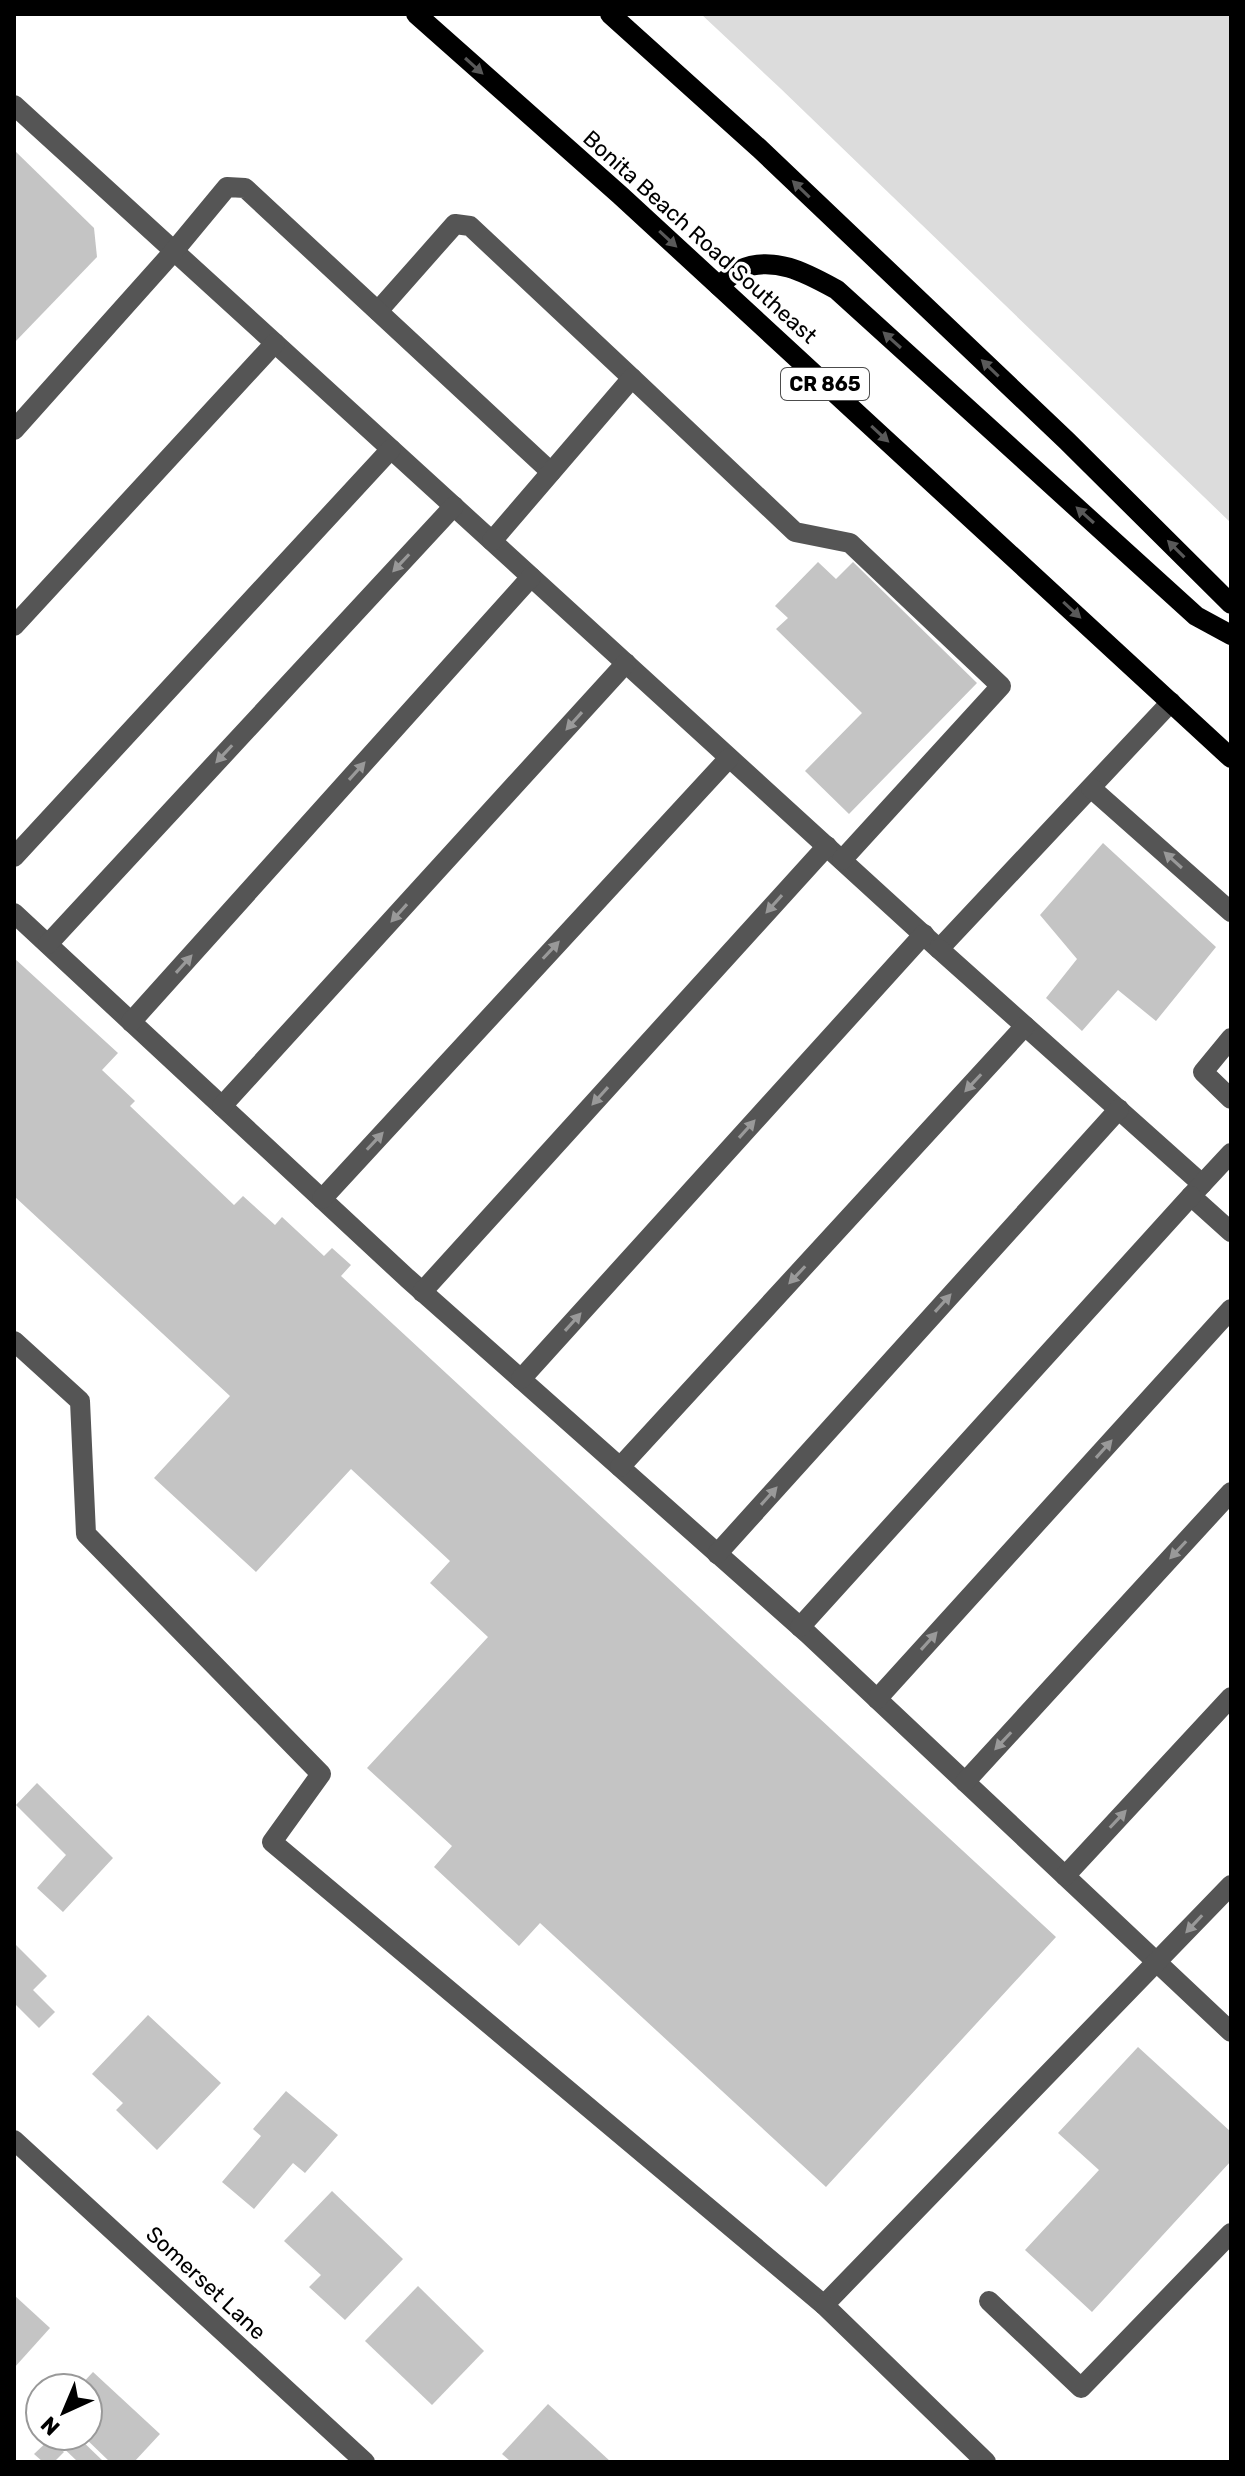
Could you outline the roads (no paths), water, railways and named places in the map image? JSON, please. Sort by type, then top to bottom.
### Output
[{"type":"main road","name":"Bonita Beach Road Southeast","points":[[416,14],[719,286],[1231,758]]},
{"type":"main road","points":[[610,14],[760,149],[1067,441],[1231,604]]},
{"type":"main road","points":[[719,286],[740,270],[770,264],[802,271],[837,290],[1196,616],[1231,635]]},
{"type":"street","points":[[14,105],[939,949],[1119,1109],[1197,1190],[1231,1232]]},
{"type":"street","points":[[14,430],[227,187],[245,188],[551,472]]},
{"type":"street","points":[[378,311],[455,224],[470,226],[795,532],[850,543],[1001,686],[842,860]]},
{"type":"street","points":[[14,626],[275,343]]},
{"type":"street","points":[[492,541],[632,378]]},
{"type":"street","points":[[14,857],[391,449]]},
{"type":"street","points":[[48,944],[454,506]]},
{"type":"street","points":[[131,1022],[531,577]]},
{"type":"street","points":[[222,1106],[626,663]]},
{"type":"street","points":[[939,949],[1171,702]]},
{"type":"street","points":[[322,1199],[729,758]]},
{"type":"street","points":[[1091,788],[1231,912]]},
{"type":"street","points":[[422,1292],[827,846]]},
{"type":"street","points":[[14,913],[422,1292],[800,1627],[1231,2032]]},
{"type":"street","points":[[521,1379],[924,934]]},
{"type":"street","points":[[620,1467],[1025,1026]]},
{"type":"street","points":[[1231,1038],[1203,1072],[1231,1099]]},
{"type":"street","points":[[717,1554],[1119,1109]]},
{"type":"street","points":[[800,1627],[1231,1153]]},
{"type":"street","points":[[877,1699],[1231,1309]]},
{"type":"street","points":[[14,1341],[80,1401],[86,1534],[321,1774],[272,1842],[824,2305],[986,2462]]},
{"type":"street","points":[[965,1782],[1231,1492]]},
{"type":"street","points":[[1065,1876],[1231,1697]]},
{"type":"street","points":[[824,2305],[1231,1885]]},
{"type":"street","name":"Somerset Lane","points":[[14,2140],[365,2462]]},
{"type":"street","points":[[989,2301],[1081,2388],[1231,2233]]}]
